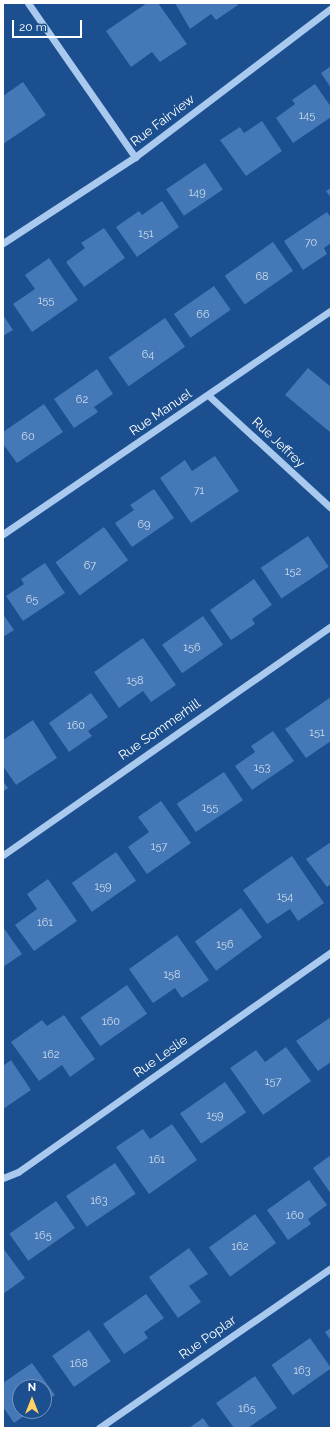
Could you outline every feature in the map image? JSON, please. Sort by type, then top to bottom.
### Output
[{"type":"street","points":[[28,3],[135,157]]},
{"type":"street","name":"Rue Fairview","points":[[3,243],[135,157],[331,8]]},
{"type":"street","name":"Rue Manuel","points":[[3,534],[331,310]]},
{"type":"street","name":"Rue Jeffrey","points":[[208,395],[331,508]]},
{"type":"street","name":"Rue Sommerhill","points":[[3,855],[331,626]]},
{"type":"street","name":"Rue Leslie","points":[[3,1178],[18,1172],[331,952]]},
{"type":"street","name":"Rue Poplar","points":[[99,1428],[331,1268]]},
{"type":"building","points":[[147,3],[158,3],[187,44],[160,62],[152,52],[131,67],[106,31]]},
{"type":"building","points":[[175,3],[236,3],[238,5],[216,20],[211,14],[190,29]]},
{"type":"building","points":[[331,66],[331,88],[321,73]]},
{"type":"building","points":[[23,82],[46,115],[3,144],[3,96]]},
{"type":"building","points":[[315,84],[331,107],[331,117],[293,143],[276,118],[295,104],[292,100]]},
{"type":"building","points":[[262,121],[282,151],[246,176],[220,140],[240,127],[244,133]]},
{"type":"building","points":[[205,163],[223,190],[184,216],[166,189]]},
{"type":"building","points":[[331,188],[331,198],[326,191]]},
{"type":"building","points":[[162,201],[179,227],[137,257],[116,227],[139,211],[142,215]]},
{"type":"building","points":[[327,212],[331,218],[331,243],[324,248],[327,254],[303,270],[284,241]]},
{"type":"building","points":[[104,228],[125,258],[84,287],[66,262],[85,248],[81,243]]},
{"type":"building","points":[[273,242],[293,271],[245,305],[225,276]]},
{"type":"building","points":[[49,258],[78,300],[32,332],[13,304],[35,289],[25,275]]},
{"type":"building","points":[[214,286],[231,310],[190,338],[174,314]]},
{"type":"building","points":[[3,315],[13,330],[3,336]]},
{"type":"building","points":[[165,318],[185,347],[129,386],[108,358]]},
{"type":"building","points":[[308,368],[331,387],[330,432],[285,395]]},
{"type":"building","points":[[97,369],[113,394],[94,407],[98,412],[74,428],[54,399]]},
{"type":"building","points":[[44,404],[63,432],[17,463],[3,444],[3,432]]},
{"type":"building","points":[[215,456],[239,491],[191,523],[160,478],[185,460],[192,471]]},
{"type":"building","points":[[154,489],[174,518],[132,547],[115,523],[134,510],[130,505]]},
{"type":"building","points":[[104,527],[128,560],[80,595],[55,562]]},
{"type":"building","points":[[308,536],[329,567],[281,599],[261,568]]},
{"type":"building","points":[[45,563],[65,593],[23,621],[6,596],[24,584],[21,579]]},
{"type":"building","points":[[254,579],[272,605],[252,619],[255,624],[231,640],[210,610]]},
{"type":"building","points":[[3,614],[14,630],[3,637]]},
{"type":"building","points":[[203,616],[223,645],[182,673],[162,645]]},
{"type":"building","points":[[143,638],[176,685],[151,702],[143,691],[119,708],[94,672]]},
{"type":"building","points":[[91,693],[108,717],[88,731],[92,736],[69,752],[49,723]]},
{"type":"building","points":[[331,697],[331,741],[306,758],[285,729]]},
{"type":"building","points":[[33,720],[57,758],[16,785],[3,766],[3,740]]},
{"type":"building","points":[[273,731],[294,761],[252,790],[235,766],[255,752],[251,746]]},
{"type":"building","points":[[224,772],[243,800],[196,832],[177,804]]},
{"type":"building","points":[[3,781],[8,788],[3,792]]},
{"type":"building","points":[[161,801],[191,843],[147,874],[128,847],[149,832],[138,817]]},
{"type":"building","points":[[331,842],[331,884],[327,887],[306,859]]},
{"type":"building","points":[[116,852],[136,881],[92,912],[72,883]]},
{"type":"building","points":[[292,856],[324,903],[298,921],[290,909],[267,924],[243,890]]},
{"type":"building","points":[[48,879],[77,921],[34,951],[15,925],[37,909],[27,894]]},
{"type":"building","points":[[241,908],[262,937],[216,971],[195,942]]},
{"type":"building","points":[[3,927],[22,954],[3,967]]},
{"type":"building","points":[[177,935],[209,980],[182,998],[175,988],[153,1003],[129,969]]},
{"type":"building","points":[[127,985],[147,1014],[100,1046],[80,1018]]},
{"type":"building","points":[[64,1015],[95,1059],[70,1077],[62,1065],[39,1081],[11,1042],[42,1020],[47,1026]]},
{"type":"building","points":[[331,1017],[331,1062],[318,1071],[296,1041]]},
{"type":"building","points":[[286,1047],[311,1081],[263,1115],[230,1068],[256,1050],[265,1062]]},
{"type":"building","points":[[11,1060],[31,1090],[3,1109],[3,1066]]},
{"type":"building","points":[[225,1082],[246,1112],[201,1144],[180,1114]]},
{"type":"building","points":[[172,1124],[197,1160],[149,1194],[116,1147],[143,1129],[150,1139]]},
{"type":"building","points":[[331,1155],[331,1194],[313,1168]]},
{"type":"building","points":[[115,1163],[136,1194],[87,1227],[66,1196]]},
{"type":"building","points":[[309,1180],[327,1205],[308,1219],[311,1224],[288,1240],[267,1210]]},
{"type":"building","points":[[56,1201],[75,1228],[28,1261],[9,1234]]},
{"type":"building","points":[[255,1214],[276,1243],[230,1277],[209,1248]]},
{"type":"building","points":[[3,1248],[25,1278],[3,1294]]},
{"type":"building","points":[[189,1248],[208,1274],[189,1286],[201,1302],[178,1318],[149,1277]]},
{"type":"building","points":[[146,1294],[164,1318],[144,1332],[148,1338],[124,1354],[103,1324]]},
{"type":"building","points":[[331,1328],[331,1341],[325,1332]]},
{"type":"building","points":[[89,1330],[111,1361],[74,1387],[52,1356]]},
{"type":"building","points":[[310,1338],[331,1368],[293,1395],[271,1365]]},
{"type":"building","points":[[32,1363],[44,1379],[12,1379],[12,1419],[20,1419],[14,1423],[3,1407],[3,1383]]},
{"type":"building","points":[[255,1376],[277,1408],[248,1428],[234,1428],[216,1403]]},
{"type":"building","points":[[203,1418],[210,1428],[189,1428]]}]
